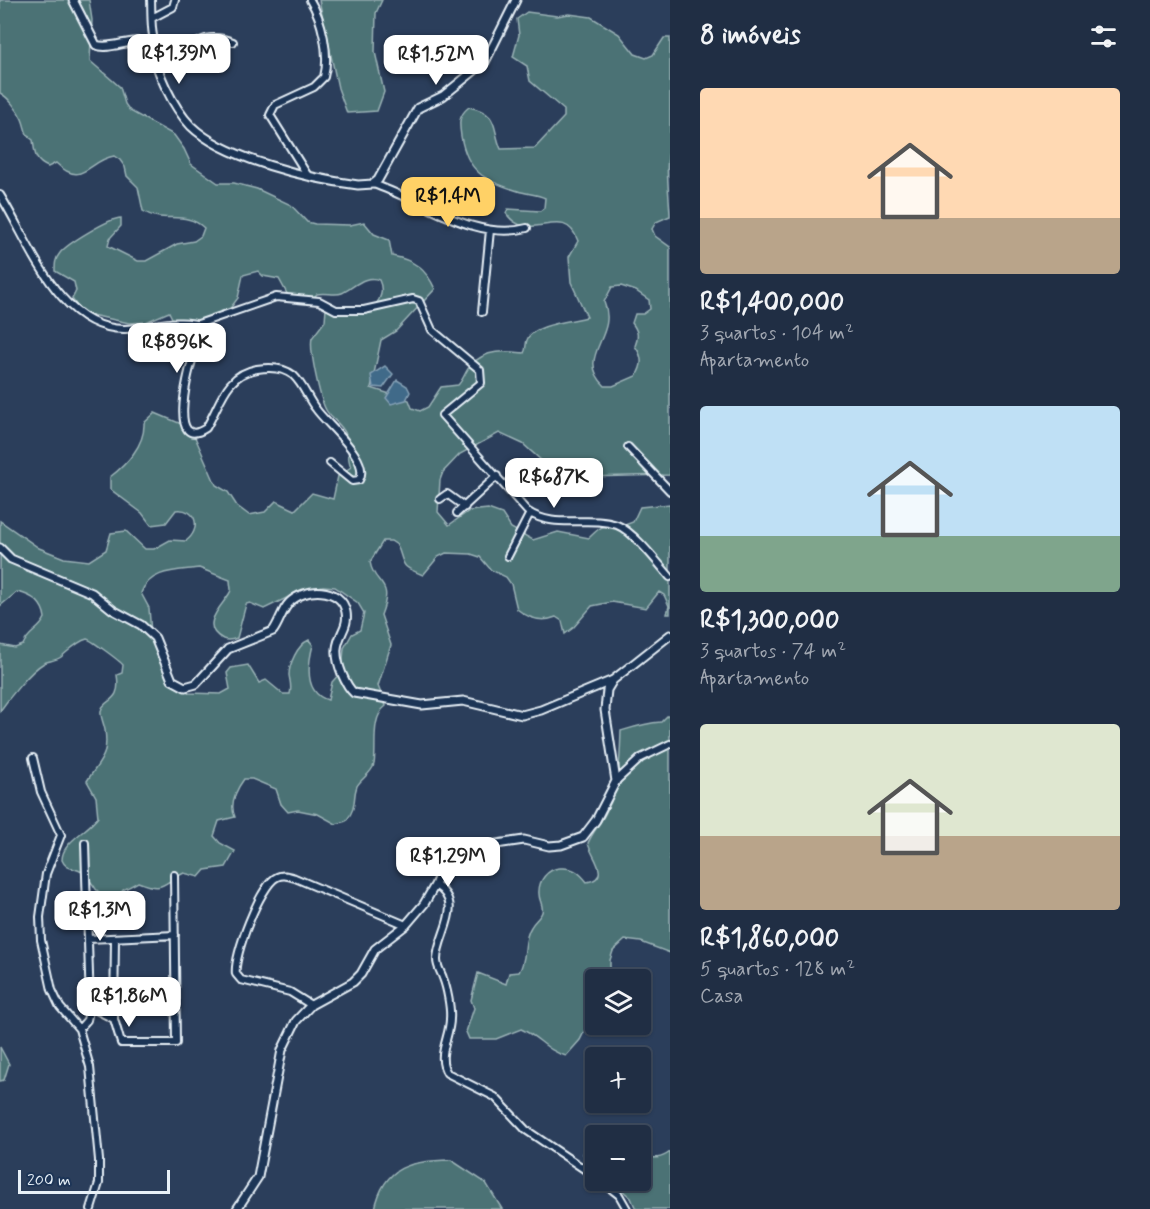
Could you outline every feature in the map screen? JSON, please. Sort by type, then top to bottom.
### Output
[{"type":"street","points":[[73,0],[96,45],[109,48],[146,42]]},
{"type":"street","points":[[151,0],[152,30],[158,52],[169,58],[203,38],[222,38],[233,42]]},
{"type":"street","points":[[152,18],[173,7],[175,0]]},
{"type":"street","points":[[308,176],[270,115],[274,105],[314,87],[324,77],[321,27],[310,0]]},
{"type":"street","points":[[373,184],[385,170],[407,124],[418,108],[443,96],[485,62],[516,0]]},
{"type":"street","points":[[152,30],[146,42],[162,82],[190,124],[204,136],[259,163],[308,176],[358,185],[373,184],[448,216],[490,230],[509,233],[527,228]]},
{"type":"street","points":[[0,195],[56,292],[84,318],[104,326],[123,329],[197,324],[276,297],[319,301],[336,310],[364,310],[413,299],[419,301],[432,330],[480,370],[482,376],[481,383],[442,415],[530,513],[544,520],[603,522],[619,526],[670,577]]},
{"type":"street","points":[[482,312],[490,230]]},
{"type":"street","points":[[197,324],[202,326],[204,333],[192,362],[183,413],[185,428],[195,433],[206,428],[225,389],[240,376],[258,369],[282,369],[298,381],[318,412],[355,454],[362,469],[361,475],[358,480],[352,481],[330,463]]},
{"type":"street","points":[[628,447],[670,491]]},
{"type":"street","points":[[457,513],[497,476]]},
{"type":"street","points":[[440,499],[447,494],[452,495],[465,507]]},
{"type":"street","points":[[508,556],[530,513]]},
{"type":"street","points":[[0,548],[11,559],[92,593],[113,610],[141,625],[155,638],[172,680],[185,687],[196,684],[228,649],[273,632],[288,604],[297,596],[310,592],[325,592],[336,596],[346,609],[347,616],[335,655],[346,684],[354,693],[422,705],[463,701],[522,715],[541,711],[613,680],[670,635]]},
{"type":"street","points":[[613,680],[607,690],[606,710],[616,781]]},
{"type":"street","points":[[237,1209],[258,1177],[264,1159],[282,1050],[296,1021],[311,1005],[361,974],[375,950],[406,925],[435,885],[446,859],[462,849],[524,840],[549,846],[561,845],[583,837],[596,820],[616,781],[641,758],[670,744]]},
{"type":"street","points":[[33,758],[41,792],[61,835],[48,868],[43,896],[40,917],[43,959],[60,1006],[79,1029],[95,1092],[99,1183],[91,1209]]},
{"type":"street","points":[[79,1029],[87,1020],[90,1007],[85,843]]},
{"type":"street","points":[[115,938],[114,1019],[121,1043],[176,1043],[174,875]]},
{"type":"street","points":[[311,1005],[290,992],[241,980],[236,974],[236,961],[241,944],[272,880],[283,875],[295,878],[406,925]]},
{"type":"street","points":[[435,885],[444,892],[451,910],[450,919],[441,937],[437,960],[444,979],[450,1018],[442,1060],[444,1068],[447,1072],[495,1097],[526,1130],[585,1170]]},
{"type":"street","points":[[88,939],[175,935]]},
{"type":"street","points":[[90,1007],[114,1019]]},
{"type":"street","points":[[614,1191],[627,1209]]},
{"type":"green space","points":[[0,0],[89,0],[92,20],[90,61],[120,87],[125,104],[130,111],[174,135],[191,164],[218,183],[234,183],[257,189],[291,205],[307,222],[350,225],[364,222],[374,234],[389,240],[392,256],[413,263],[428,276],[435,289],[396,331],[381,340],[371,388],[409,400],[412,408],[420,411],[428,407],[441,387],[458,385],[469,367],[483,356],[503,352],[524,353],[527,340],[537,330],[587,317],[571,282],[569,257],[578,241],[572,230],[564,225],[525,226],[515,222],[506,213],[508,209],[540,211],[544,208],[545,198],[506,187],[479,173],[468,158],[460,131],[460,120],[469,107],[486,113],[490,118],[501,149],[535,148],[564,117],[564,110],[530,81],[527,66],[513,57],[519,35],[517,19],[527,12],[591,17],[619,34],[635,54],[646,58],[653,55],[664,38],[670,38],[670,151],[667,171],[670,216],[656,222],[652,229],[655,236],[670,247],[670,475],[586,477],[552,470],[523,444],[499,433],[460,454],[443,472],[440,480],[438,512],[449,525],[469,511],[488,509],[502,514],[511,528],[533,540],[558,532],[589,538],[602,527],[617,528],[633,522],[640,507],[670,504],[670,614],[667,614],[669,606],[664,595],[659,592],[646,608],[612,602],[592,606],[565,634],[562,621],[556,617],[545,620],[535,619],[517,609],[511,584],[506,577],[491,570],[480,557],[471,554],[446,553],[438,557],[423,575],[406,567],[397,545],[391,541],[383,541],[370,562],[386,595],[381,615],[391,645],[378,686],[386,706],[381,711],[376,725],[373,767],[357,786],[353,807],[346,821],[336,824],[318,814],[298,810],[288,812],[281,804],[276,789],[252,779],[244,779],[234,797],[235,817],[219,821],[214,836],[220,843],[235,851],[226,867],[205,870],[199,877],[184,873],[159,887],[138,882],[123,890],[115,900],[97,891],[82,872],[68,867],[62,860],[71,842],[98,817],[96,797],[87,781],[99,763],[106,746],[101,711],[102,707],[115,696],[118,684],[117,675],[122,673],[123,665],[93,642],[84,640],[59,658],[44,663],[32,672],[0,711],[0,645],[15,648],[23,645],[45,618],[39,604],[32,597],[22,593],[17,592],[0,606],[0,521],[39,548],[64,558],[89,561],[106,550],[111,533],[126,531],[145,549],[154,549],[170,540],[186,541],[195,526],[193,516],[189,512],[176,510],[166,523],[151,525],[142,513],[110,489],[110,477],[122,467],[138,447],[144,423],[155,413],[191,428],[216,485],[228,492],[237,506],[249,515],[265,512],[276,501],[295,510],[312,493],[333,499],[338,476],[351,467],[348,443],[342,428],[326,410],[321,396],[311,344],[312,338],[325,321],[326,308],[333,305],[365,314],[379,299],[381,285],[379,280],[369,279],[340,294],[317,294],[311,300],[290,299],[279,279],[263,276],[258,271],[243,275],[238,298],[229,310],[187,328],[173,320],[169,312],[146,322],[129,323],[82,313],[72,299],[76,291],[74,282],[55,271],[58,255],[71,244],[98,227],[121,218],[121,226],[110,238],[108,246],[138,261],[146,261],[177,244],[194,241],[201,236],[204,228],[190,220],[158,217],[143,211],[138,187],[127,176],[120,160],[114,156],[79,173],[65,170],[56,163],[48,167],[43,165],[36,156],[33,140],[27,133],[18,112],[0,93]],"holes":[[[621,286],[636,291],[649,300],[650,309],[643,314],[635,314],[632,323],[637,331],[635,346],[641,361],[636,376],[613,386],[605,386],[597,375],[594,365],[595,355],[606,326],[607,314],[604,302],[612,287]],[[199,568],[230,580],[231,590],[216,613],[212,627],[215,633],[225,640],[237,638],[246,604],[250,603],[264,609],[303,590],[323,586],[335,587],[358,603],[364,613],[360,630],[352,634],[344,648],[342,671],[332,682],[328,700],[320,696],[311,685],[309,669],[313,645],[309,640],[297,651],[290,666],[290,694],[283,694],[266,680],[259,683],[248,665],[231,668],[227,673],[230,689],[221,694],[189,693],[186,690],[167,666],[159,643],[151,633],[149,608],[141,593],[145,585],[158,575]]]},
{"type":"green space","points":[[319,0],[382,0],[376,13],[375,52],[384,92],[377,111],[347,113],[338,88]]},
{"type":"green space","points":[[670,716],[670,953],[641,942],[625,940],[613,951],[610,969],[585,969],[585,1030],[580,1040],[566,1056],[553,1051],[533,1035],[521,1029],[496,1039],[469,1039],[466,1032],[474,1008],[471,1000],[478,973],[506,984],[509,973],[519,972],[522,967],[528,932],[542,912],[539,889],[544,876],[555,869],[569,868],[581,875],[587,882],[595,880],[598,876],[598,866],[588,843],[615,792],[621,731],[661,722]]},
{"type":"green space","points":[[0,1047],[9,1064],[4,1080],[0,1081]]},
{"type":"green space","points":[[670,1152],[670,1209],[636,1209],[631,1198],[623,1191],[651,1191],[651,1158]]},
{"type":"green space","points":[[451,1160],[486,1183],[502,1209],[375,1209],[385,1183],[401,1168],[424,1162]]},
{"type":"water","points":[[385,366],[393,374],[383,388],[373,387],[371,375]]},
{"type":"water","points":[[397,380],[407,386],[410,392],[406,400],[391,404],[386,398]]}]
